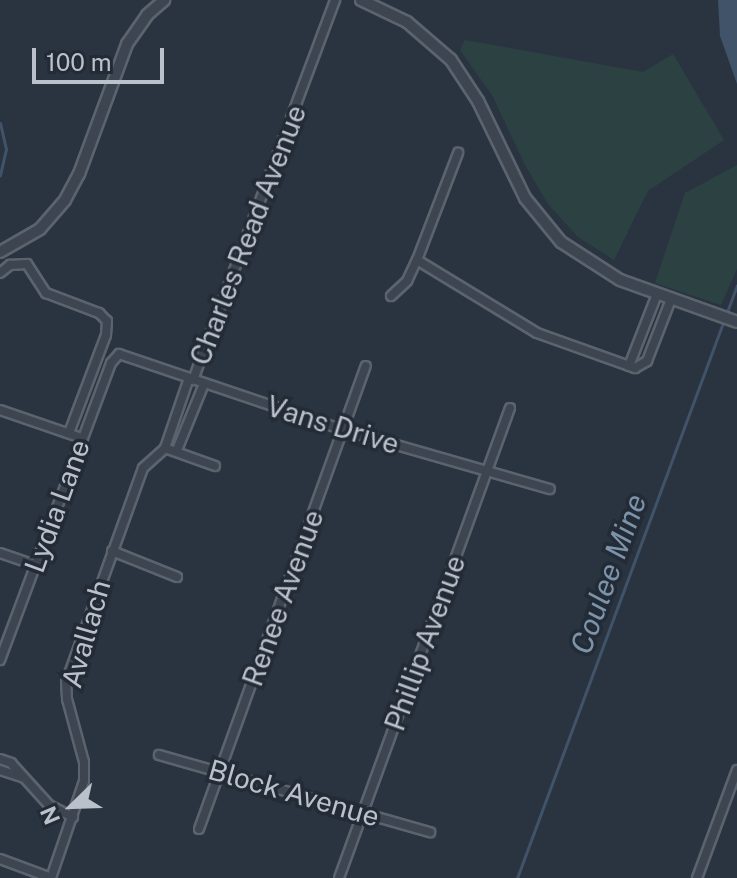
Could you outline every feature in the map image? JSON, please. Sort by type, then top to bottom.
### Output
[{"type":"street","points":[[10,265],[1,251],[40,229],[72,190],[116,66],[137,28],[164,0]]},
{"type":"street","name":"Charles Read Avenue","points":[[191,379],[335,0]]},
{"type":"street","points":[[362,0],[407,22],[451,60],[478,101],[525,198],[561,242],[607,274],[737,322]]},
{"type":"street","points":[[391,296],[407,281],[417,260],[458,153]]},
{"type":"street","points":[[417,260],[537,333],[629,366],[642,367],[671,299]]},
{"type":"street","points":[[0,273],[10,265],[27,264],[46,293],[99,313],[107,321],[106,335],[69,433]]},
{"type":"street","points":[[629,366],[657,294]]},
{"type":"street","name":"Vans Drive","points":[[119,354],[344,430],[550,489]]},
{"type":"street","name":"Lydia Lane","points":[[0,660],[111,363],[119,354]]},
{"type":"street","name":"Renee Avenue","points":[[199,829],[366,366]]},
{"type":"street","name":"Avallach","points":[[51,878],[84,781],[84,762],[67,699],[66,682],[143,468],[152,456],[165,448],[191,379]]},
{"type":"street","points":[[177,450],[204,384]]},
{"type":"street","name":"Phillip Avenue","points":[[339,878],[510,408]]},
{"type":"street","points":[[0,410],[82,438]]},
{"type":"street","points":[[165,448],[215,466]]},
{"type":"street","points":[[112,551],[177,577]]},
{"type":"street","points":[[0,553],[35,565]]},
{"type":"street","name":"Block Avenue","points":[[159,755],[430,832]]},
{"type":"street","points":[[0,759],[11,763],[49,805],[73,817]]},
{"type":"street","points":[[0,770],[24,778]]},
{"type":"street","points":[[697,878],[737,770]]},
{"type":"street","points":[[0,859],[51,878]]},
{"type":"green space","points":[[465,40],[643,72],[673,54],[724,140],[648,191],[614,260],[578,237],[548,204],[525,165],[492,95],[460,50]]},
{"type":"green space","points":[[737,165],[737,269],[721,305],[655,283],[685,193]]},
{"type":"water","points":[[718,0],[737,0],[737,84],[720,36]]},
{"type":"waterway","points":[[0,123],[6,149],[0,175]]},
{"type":"waterway","name":"Coulee Mine","points":[[517,878],[737,285]]}]
